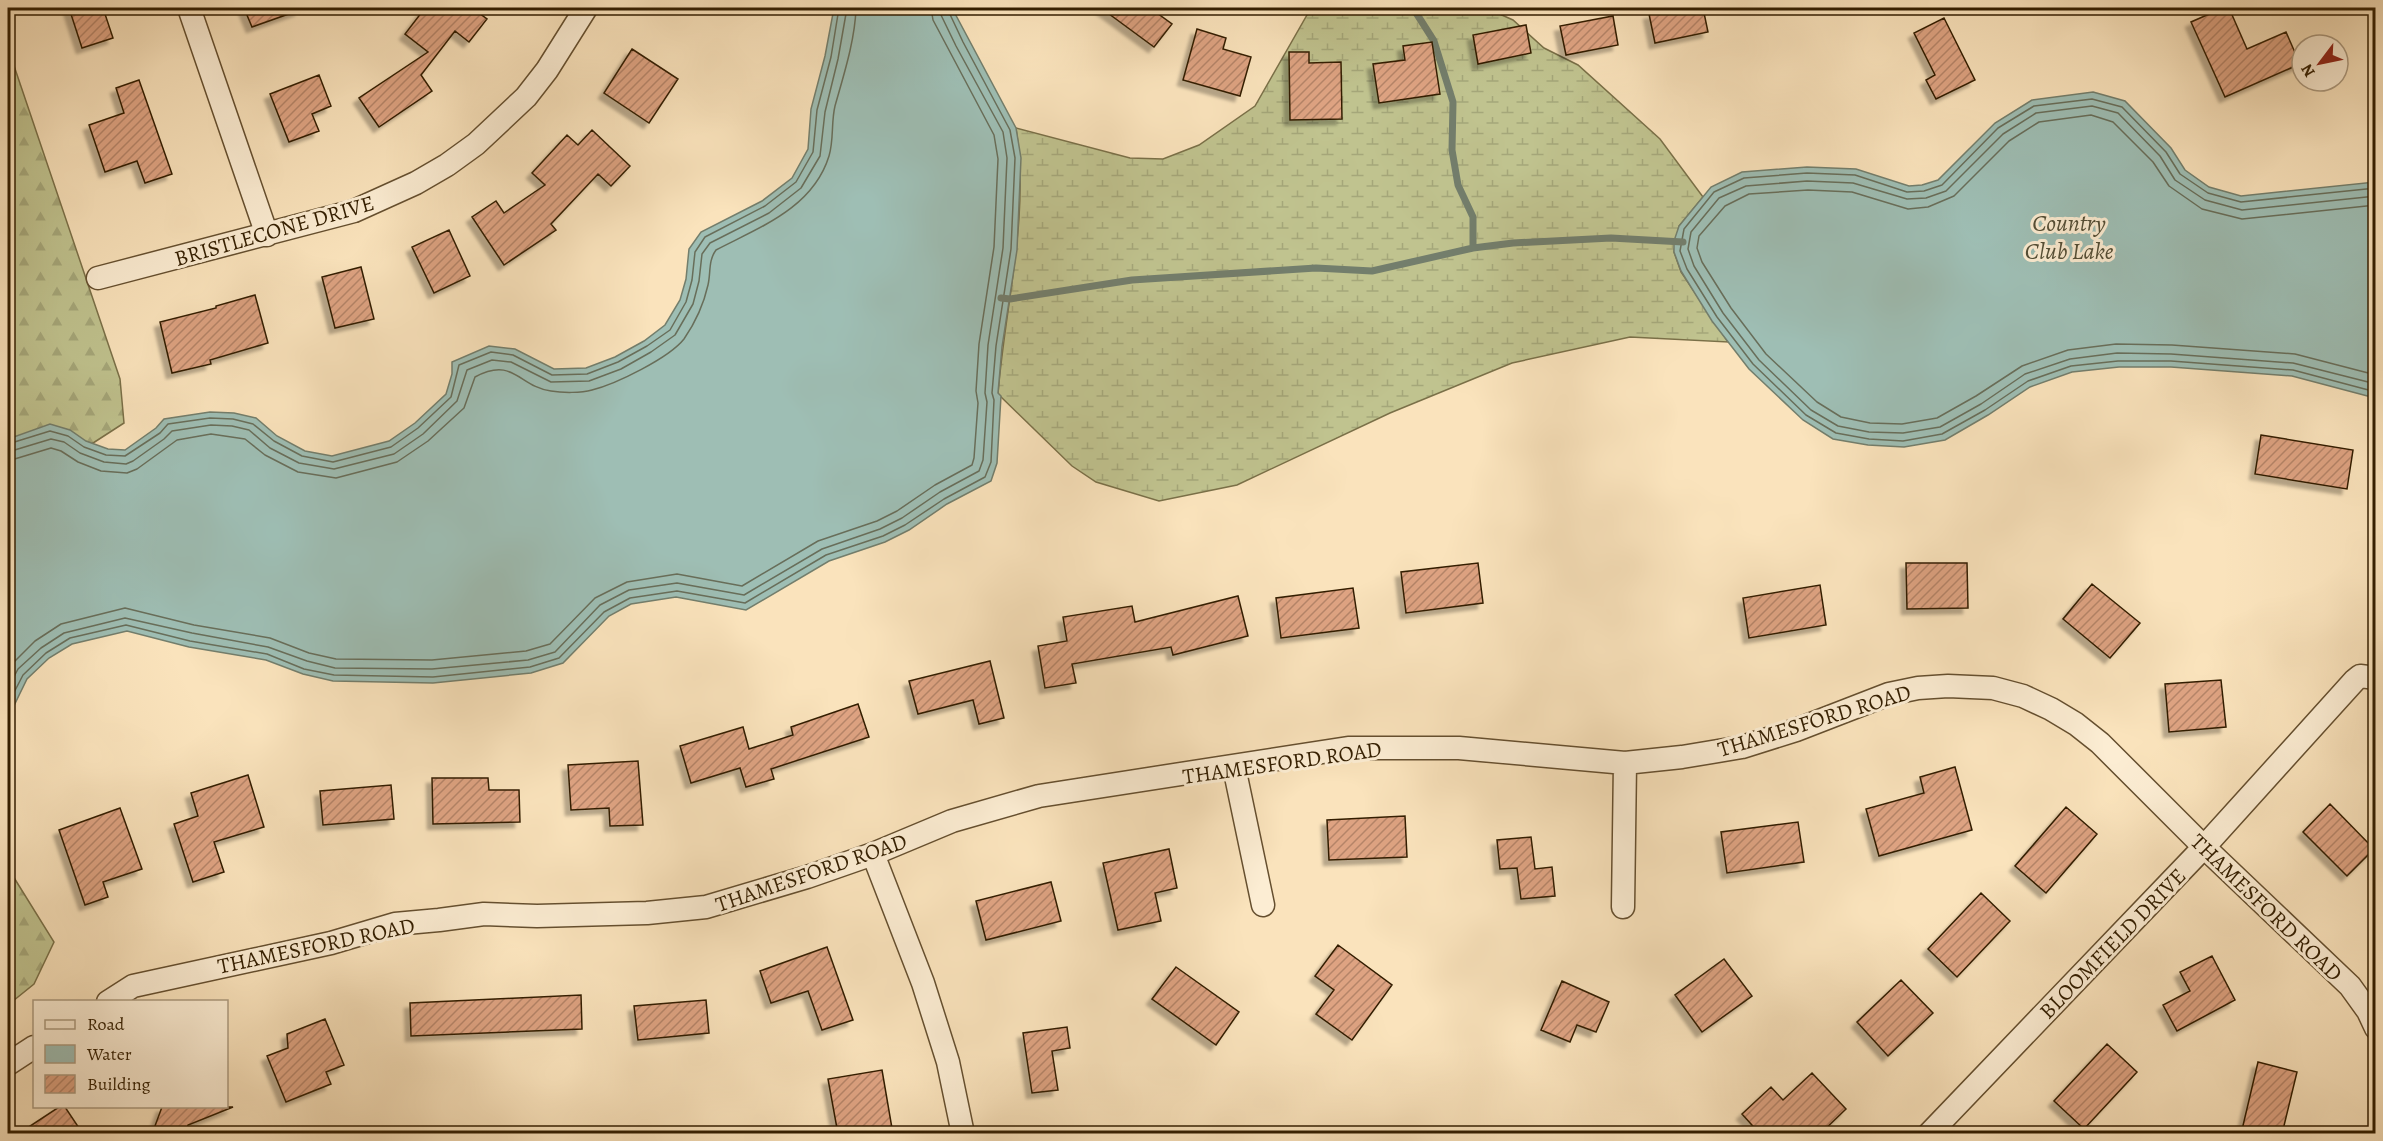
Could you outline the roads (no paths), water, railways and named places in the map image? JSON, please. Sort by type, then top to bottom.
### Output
[{"type":"street","points":[[189,8],[267,235]]},
{"type":"street","name":"BRISTLECONE DRIVE","points":[[98,278],[354,211],[416,183],[447,165],[476,144],[526,97],[547,70],[586,8]]},
{"type":"street","name":"BLOOMFIELD DRIVE","points":[[1929,1134],[2204,847],[2355,680],[2360,676],[2372,677]]},
{"type":"street","name":"THAMESFORD ROAD","points":[[111,1000],[133,986],[330,943],[395,924],[440,921],[484,914],[537,916],[625,914],[706,907],[807,877],[873,854],[952,821],[1039,796],[1348,748],[1402,746],[1459,748],[1625,763],[1682,757],[1742,747],[1796,730],[1889,694],[1918,688],[1948,686],[1993,688],[2023,696],[2076,724],[2100,743],[2204,847],[2350,986],[2368,1011],[2376,1028]]},
{"type":"street","points":[[1623,907],[1625,763]]},
{"type":"street","points":[[1234,767],[1263,905]]},
{"type":"street","points":[[873,854],[923,983],[948,1062],[963,1134]]},
{"type":"street","points":[[8,1064],[33,1048]]},
{"type":"water","points":[[834,8],[952,8],[1016,128],[1021,158],[1017,250],[1002,347],[998,393],[1001,396],[997,463],[991,481],[947,504],[909,530],[885,542],[829,561],[746,610],[676,597],[631,604],[609,616],[563,663],[531,673],[433,683],[333,681],[303,674],[266,660],[189,647],[127,631],[72,644],[49,658],[27,679],[8,718],[8,439],[50,424],[70,430],[86,441],[108,449],[125,450],[156,428],[164,419],[210,412],[234,413],[256,418],[277,436],[305,451],[332,456],[389,441],[415,423],[446,394],[452,374],[452,362],[489,346],[515,349],[554,369],[586,368],[615,357],[644,341],[665,325],[680,300],[686,279],[689,249],[701,232],[762,201],[792,178],[808,149],[811,109],[825,56]]},
{"type":"water","name":"Country Club Lake","points":[[2093,92],[2125,101],[2171,148],[2185,170],[2209,187],[2241,196],[2375,182],[2375,398],[2292,376],[2171,367],[2119,367],[2072,372],[2030,387],[1945,440],[1904,447],[1868,445],[1833,439],[1803,420],[1749,369],[1712,321],[1681,271],[1674,252],[1674,241],[1679,226],[1711,187],[1742,172],[1807,167],[1856,169],[1909,186],[1922,185],[1938,180],[1995,123],[2032,100]]},
{"type":"waterway","points":[[1413,8],[1434,41],[1453,102],[1452,150],[1458,185],[1473,217],[1473,248]]},
{"type":"waterway","points":[[1001,298],[1010,299],[1132,280],[1316,268],[1372,271],[1473,248],[1513,243],[1611,238],[1683,242]]}]
